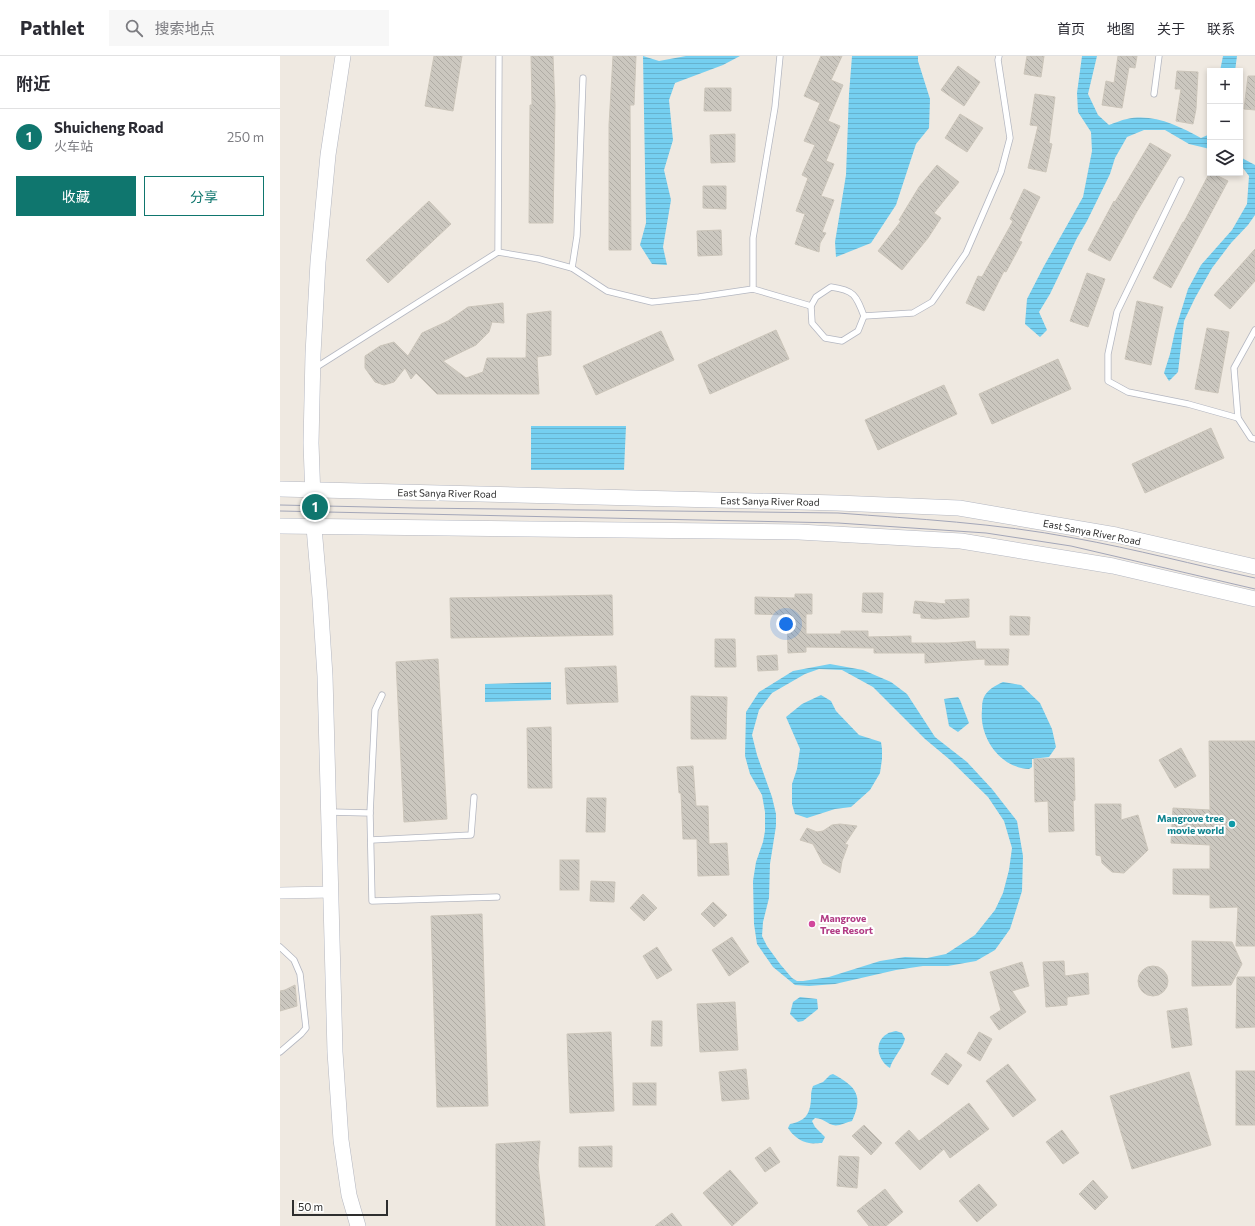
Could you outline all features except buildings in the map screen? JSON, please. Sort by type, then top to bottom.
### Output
[{"type":"main road","points":[[343,56],[328,155],[318,262],[311,443],[314,527],[323,637],[335,1052],[341,1140],[349,1195],[358,1226]]},
{"type":"main road","name":"East Sanya River Road","points":[[280,489],[837,503],[959,508],[1116,535],[1255,567]]},
{"type":"main road","points":[[280,526],[799,532],[961,541],[1113,566],[1255,599]]},
{"type":"street","points":[[280,893],[331,892]]},
{"type":"lane","points":[[498,252],[499,56]]},
{"type":"lane","points":[[753,289],[753,238],[775,107],[780,56]]},
{"type":"lane","points":[[864,316],[913,313],[932,302],[966,254],[1000,172],[1010,138],[998,60],[999,56]]},
{"type":"lane","points":[[1154,94],[1159,56]]},
{"type":"lane","points":[[572,268],[577,236],[583,78]]},
{"type":"lane","points":[[1181,180],[1116,312],[1108,354],[1108,382],[1128,392],[1188,404],[1238,418]]},
{"type":"lane","points":[[313,369],[498,252],[539,259],[572,268],[607,292],[652,302],[753,289],[811,306]]},
{"type":"lane","points":[[832,287],[845,289],[858,300],[864,316],[858,331],[842,341],[825,338],[812,323],[811,306],[816,297],[832,287]]},
{"type":"lane","points":[[1255,330],[1234,368],[1238,418],[1251,438],[1255,439]]},
{"type":"lane","points":[[382,695],[375,710],[370,813],[372,901],[497,897]]},
{"type":"lane","points":[[370,840],[471,835],[474,797]]},
{"type":"lane","points":[[328,812],[370,813]]},
{"type":"lane","points":[[280,947],[294,960],[300,974],[306,1028],[280,1052]]},
{"type":"water","points":[[643,56],[659,61],[686,56],[740,56],[723,65],[675,83],[669,100],[673,140],[664,170],[671,200],[663,247],[667,265],[652,264],[640,245],[646,223]]},
{"type":"water","points":[[852,56],[918,56],[918,61],[930,99],[929,128],[916,144],[896,205],[871,243],[836,257],[835,242],[846,175]]},
{"type":"water","points":[[1082,56],[1097,56],[1088,94],[1098,115],[1109,125],[1125,119],[1156,119],[1175,125],[1201,138],[1207,135],[1207,148],[1189,144],[1165,130],[1144,130],[1127,137],[1115,158],[1110,174],[1087,221],[1077,238],[1050,294],[1039,312],[1047,330],[1040,337],[1025,324],[1027,299],[1083,197],[1092,151],[1091,132],[1078,112],[1077,93]]},
{"type":"water","points":[[1223,56],[1237,56],[1235,68],[1221,68]]},
{"type":"water","points":[[1243,159],[1255,165],[1255,215],[1212,268],[1195,298],[1184,321],[1178,372],[1169,381],[1164,373],[1188,289],[1201,265],[1232,230],[1247,204],[1249,176],[1243,168]]},
{"type":"water","points":[[531,426],[626,426],[624,470],[531,470]]},
{"type":"water","points":[[830,664],[863,670],[891,682],[907,694],[935,737],[967,762],[992,789],[1017,821],[1023,856],[1022,891],[1010,929],[995,950],[976,961],[948,966],[923,966],[896,970],[835,984],[809,986],[795,985],[773,967],[757,944],[754,924],[753,881],[756,862],[765,831],[765,812],[762,795],[750,774],[745,756],[746,712],[759,692],[793,671]],"holes":[[[819,669],[842,670],[873,687],[925,739],[949,759],[988,797],[1004,821],[1012,848],[1009,870],[1003,893],[995,910],[975,935],[946,954],[927,958],[905,957],[880,961],[829,977],[797,981],[792,978],[780,964],[767,946],[762,936],[763,922],[769,898],[770,864],[776,826],[776,814],[752,735],[759,710],[772,693],[805,674]]]},
{"type":"water","points":[[551,682],[551,700],[485,702],[485,684]]},
{"type":"water","points":[[1003,682],[1021,685],[1040,703],[1052,729],[1056,747],[1049,757],[1032,759],[1032,767],[1029,769],[1009,763],[1001,757],[988,740],[984,730],[982,720],[983,699],[989,690]]},
{"type":"water","points":[[821,695],[831,701],[836,711],[859,735],[881,742],[882,759],[880,773],[870,790],[851,807],[835,809],[807,818],[795,814],[792,804],[792,784],[797,769],[800,749],[786,717],[802,704]]},
{"type":"water","points":[[958,697],[969,723],[958,732],[949,726],[944,699]]},
{"type":"water","points":[[800,997],[817,999],[818,1009],[803,1021],[798,1022],[790,1014],[793,1002]]},
{"type":"water","points":[[896,1031],[902,1033],[905,1039],[890,1068],[882,1061],[879,1046],[883,1037]]},
{"type":"water","points":[[833,1074],[841,1078],[856,1093],[856,1112],[852,1121],[835,1125],[815,1118],[812,1121],[815,1127],[825,1137],[822,1143],[811,1143],[800,1140],[794,1136],[788,1128],[790,1124],[803,1119],[808,1113],[813,1086],[823,1082]]},
{"type":"tram line","points":[[280,505],[838,513],[897,517],[986,525],[1045,533],[1120,547],[1255,578]]},
{"type":"tram line","points":[[280,511],[838,523],[986,533],[1071,546],[1255,589]]},
{"type":"place","name":"Shuicheng Road","points":[[315,507]]},
{"type":"place","name":"Mangrove tree movie world","points":[[1232,824]]},
{"type":"place","name":"Mangrove Tree Resort","points":[[812,924]]}]
